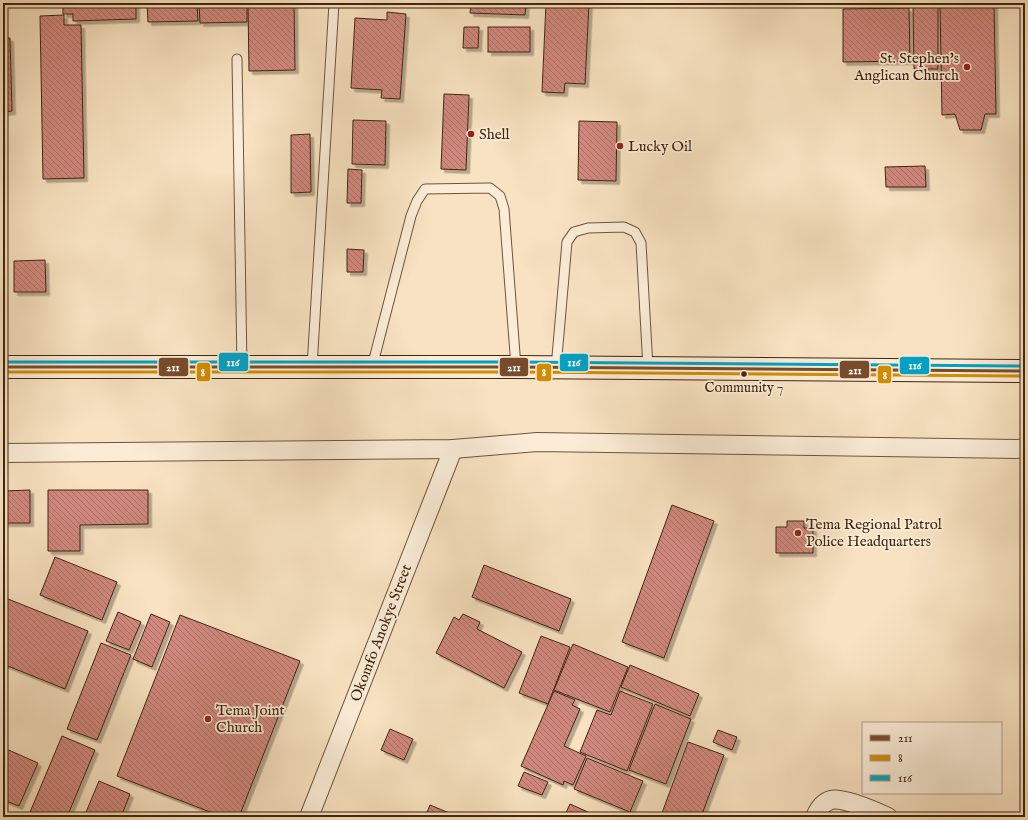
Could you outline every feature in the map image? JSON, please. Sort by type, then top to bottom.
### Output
[{"type":"main road","points":[[3,367],[516,367],[1025,371]]},
{"type":"street","points":[[3,453],[453,449],[537,442],[1025,449]]},
{"type":"street","name":"Okomfo Anokye Street","points":[[309,817],[453,449]]},
{"type":"street","points":[[815,817],[817,811],[825,802],[833,799],[864,806],[888,817]]},
{"type":"lane","points":[[312,367],[334,3]]},
{"type":"lane","points":[[237,59],[242,367]]},
{"type":"lane","points":[[372,367],[411,216],[417,201],[426,189],[490,188],[500,196],[504,210],[516,367]]},
{"type":"lane","points":[[556,368],[567,242],[574,232],[588,228],[624,227],[635,232],[641,243],[648,368]]},
{"type":"building","points":[[63,3],[136,3],[136,19],[73,21],[73,14],[63,14]]},
{"type":"building","points":[[147,3],[197,3],[198,21],[148,22]]},
{"type":"building","points":[[199,3],[247,3],[247,22],[200,23]]},
{"type":"building","points":[[248,3],[294,3],[295,70],[249,71]]},
{"type":"building","points":[[471,3],[526,3],[525,15],[470,13]]},
{"type":"building","points":[[546,3],[589,3],[585,84],[565,83],[564,93],[542,92]]},
{"type":"building","points":[[994,3],[996,114],[985,114],[981,130],[960,130],[955,114],[942,115],[940,4]]},
{"type":"building","points":[[913,4],[938,4],[938,69],[914,69]]},
{"type":"building","points":[[909,8],[910,61],[843,62],[843,9]]},
{"type":"building","points":[[387,12],[406,14],[400,99],[381,98],[382,90],[351,88],[355,18],[387,20]]},
{"type":"building","points":[[64,15],[64,25],[81,25],[84,178],[43,179],[40,16]]},
{"type":"building","points":[[464,27],[479,27],[478,48],[463,48]]},
{"type":"building","points":[[488,27],[530,27],[530,52],[488,52]]},
{"type":"building","points":[[3,38],[10,38],[12,111],[3,112]]},
{"type":"building","points":[[444,94],[469,95],[466,170],[441,169]]},
{"type":"building","points":[[353,120],[386,121],[385,165],[352,164]]},
{"type":"building","points":[[579,121],[617,122],[616,181],[578,180]]},
{"type":"building","points":[[310,134],[311,192],[291,193],[291,135]]},
{"type":"building","points":[[925,166],[926,187],[886,187],[885,167]]},
{"type":"building","points":[[348,169],[362,170],[361,203],[347,203]]},
{"type":"building","points":[[347,249],[364,250],[363,272],[347,272]]},
{"type":"building","points":[[45,260],[46,292],[14,292],[14,261]]},
{"type":"building","points":[[30,490],[30,523],[3,523],[3,491]]},
{"type":"building","points":[[48,490],[148,490],[148,524],[80,525],[80,551],[48,551]]},
{"type":"building","points":[[672,505],[714,521],[664,658],[622,642]]},
{"type":"building","points":[[787,521],[804,521],[804,528],[813,528],[813,553],[776,553],[776,527],[787,527]]},
{"type":"building","points":[[55,557],[117,582],[102,620],[40,595]]},
{"type":"building","points":[[484,565],[571,599],[559,631],[472,597]]},
{"type":"building","points":[[3,597],[88,631],[65,689],[3,664]]},
{"type":"building","points":[[118,612],[141,622],[129,650],[106,641]]},
{"type":"building","points":[[151,614],[170,622],[152,667],[133,659]]},
{"type":"building","points":[[463,614],[480,622],[477,629],[522,652],[504,688],[436,653],[454,617],[459,620]]},
{"type":"building","name":"Tema Joint Church","points":[[180,615],[300,661],[239,817],[223,817],[117,776]]},
{"type":"building","points":[[541,636],[570,647],[548,704],[519,693]]},
{"type":"building","points":[[101,643],[131,655],[97,740],[67,729]]},
{"type":"building","points":[[573,644],[628,667],[610,712],[554,690]]},
{"type":"building","points":[[630,665],[699,694],[690,716],[621,687]]},
{"type":"building","points":[[554,691],[575,700],[572,705],[580,709],[564,746],[586,756],[573,785],[564,781],[563,785],[521,766]]},
{"type":"building","points":[[620,691],[653,704],[627,771],[580,752],[597,710],[611,715]]},
{"type":"building","points":[[655,704],[691,719],[666,784],[629,770]]},
{"type":"building","points":[[390,729],[413,739],[404,760],[381,750]]},
{"type":"building","points":[[718,730],[737,737],[732,750],[713,742]]},
{"type":"building","points":[[62,736],[95,750],[67,817],[28,817]]},
{"type":"building","points":[[688,742],[724,755],[701,817],[672,817],[662,813]]},
{"type":"building","points":[[4,748],[38,763],[19,806],[3,800]]},
{"type":"building","points":[[587,758],[643,781],[630,812],[574,789]]},
{"type":"building","points":[[524,772],[548,782],[542,795],[518,786]]},
{"type":"building","points":[[99,781],[130,794],[121,817],[84,817]]},
{"type":"building","points":[[570,804],[599,817],[564,817]]},
{"type":"building","points":[[430,805],[459,817],[425,817]]},
{"type":"transit line","name":"116","points":[[3,362],[516,362],[1025,366]]},
{"type":"transit line","name":"211","points":[[3,367],[516,367],[1025,371]]},
{"type":"transit line","name":"8","points":[[3,372],[516,372],[1025,376]]},
{"type":"place","name":"St. Stephen's Anglican Church","points":[[967,67]]},
{"type":"place","name":"Shell","points":[[471,134]]},
{"type":"place","name":"Lucky Oil","points":[[620,146]]},
{"type":"place","name":"Community 7","points":[[744,374]]},
{"type":"place","name":"Tema Regional Patrol Police Headquarters","points":[[798,533]]},
{"type":"place","name":"Tema Joint Church","points":[[208,719]]}]
